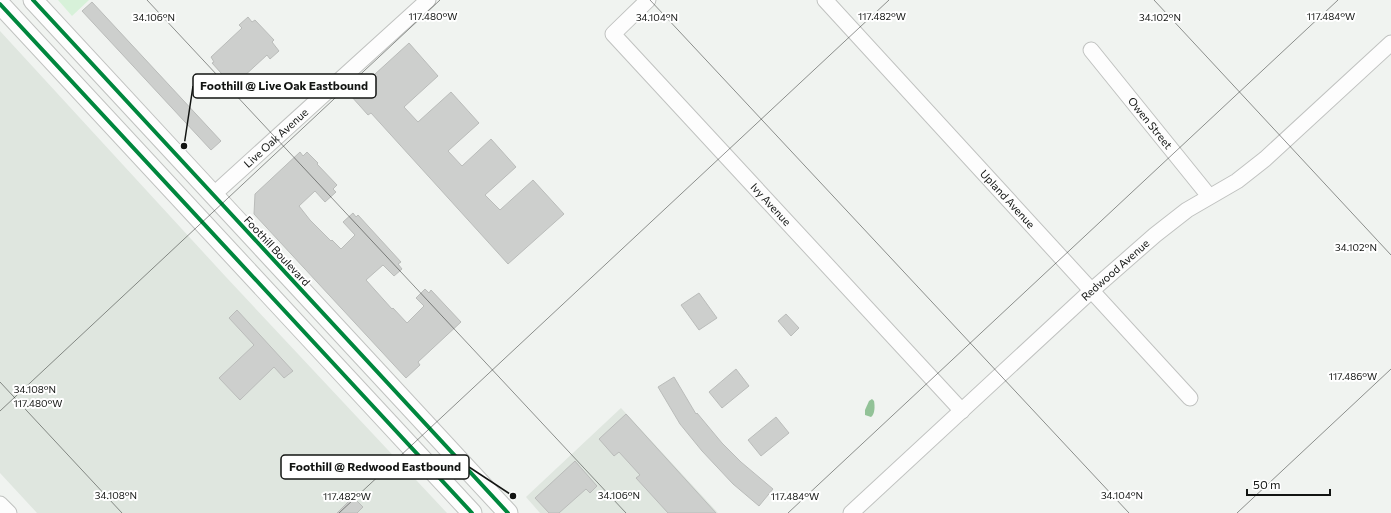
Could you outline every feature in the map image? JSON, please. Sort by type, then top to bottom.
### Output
[{"type":"main road","name":"Foothill Boulevard","points":[[33,0],[508,513]]},
{"type":"main road","points":[[0,4],[472,513]]},
{"type":"street","name":"Live Oak Avenue","points":[[213,194],[428,0]]},
{"type":"street","name":"Ivy Avenue","points":[[648,0],[613,34],[962,411]]},
{"type":"street","name":"Upland Avenue","points":[[825,0],[1190,398]]},
{"type":"street","name":"Redwood Avenue","points":[[851,513],[1091,291],[1155,235],[1187,210],[1209,196],[1238,181],[1265,159],[1391,44]]},
{"type":"street","name":"Owen Street","points":[[1091,50],[1209,196]]},
{"type":"street","points":[[0,504],[9,513]]},
{"type":"shaded area","points":[[58,0],[89,0],[72,16]]},
{"type":"shaded area","points":[[0,31],[226,277],[447,513],[37,513],[0,473]]},
{"type":"shaded area","points":[[872,399],[875,407],[871,417],[865,415],[865,410],[869,401]]},
{"type":"shaded area","points":[[621,408],[718,513],[540,513],[526,497]]},
{"type":"building","points":[[92,2],[221,141],[211,150],[82,11]]},
{"type":"building","points":[[248,17],[252,22],[255,20],[274,40],[272,42],[279,51],[270,59],[267,55],[242,78],[244,81],[238,87],[232,81],[230,83],[212,63],[214,62],[211,57],[242,28],[239,25]]},
{"type":"building","points":[[409,43],[438,76],[404,107],[418,122],[451,92],[479,123],[448,151],[462,166],[491,139],[516,167],[485,195],[500,210],[533,180],[564,214],[508,264],[371,113],[368,115],[351,96]]},
{"type":"building","points":[[300,152],[303,156],[307,152],[337,185],[333,189],[336,192],[325,202],[315,191],[299,206],[310,220],[341,249],[355,235],[343,222],[353,213],[356,217],[358,215],[401,262],[398,264],[402,269],[394,276],[383,265],[366,280],[392,309],[393,308],[407,323],[424,306],[416,298],[425,289],[429,293],[431,290],[461,322],[418,362],[420,365],[406,378],[254,214],[255,194]]},
{"type":"building","points":[[699,293],[717,318],[699,330],[681,305]]},
{"type":"building","points":[[237,310],[293,371],[284,378],[274,367],[240,400],[219,378],[254,345],[229,318]]},
{"type":"building","points":[[786,314],[799,328],[791,336],[778,321]]},
{"type":"building","points":[[736,369],[749,386],[722,408],[709,392]]},
{"type":"building","points":[[674,377],[696,414],[697,413],[722,443],[741,462],[773,489],[759,506],[733,484],[702,451],[680,424],[658,387]]},
{"type":"building","points":[[626,414],[716,513],[668,513],[636,478],[640,475],[619,452],[614,456],[599,439]]},
{"type":"building","points":[[776,417],[789,433],[761,456],[748,440]]},
{"type":"building","points":[[575,461],[597,486],[590,493],[586,489],[559,513],[549,513],[535,498]]},
{"type":"building","points":[[353,497],[363,507],[357,513],[337,513]]},
{"type":"cycle path","points":[[33,0],[508,513]]},
{"type":"cycle path","points":[[0,4],[472,513]]},
{"type":"place","name":"Foothill @ Live Oak Eastbound","points":[[184,146]]},
{"type":"place","name":"Foothill @ Redwood Eastbound","points":[[513,496]]}]
